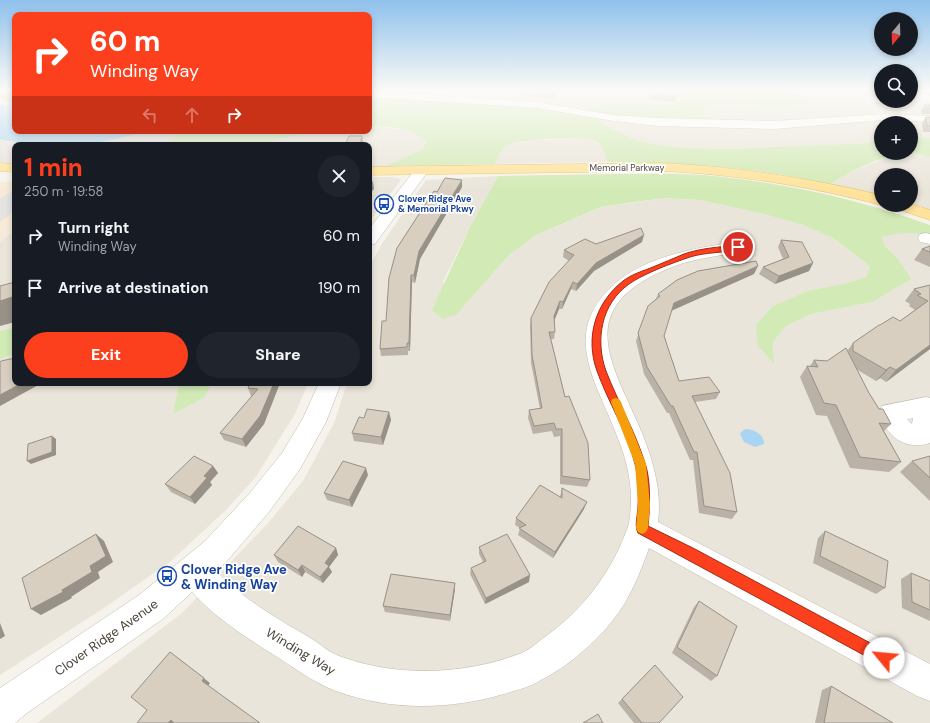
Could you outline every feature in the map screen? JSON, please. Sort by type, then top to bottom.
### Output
[{"type":"main road","points":[[0,167],[12,168]]},
{"type":"main road","name":"Memorial Parkway","points":[[372,171],[660,167],[699,168],[786,178],[874,198]]},
{"type":"main road","points":[[918,211],[930,215]]},
{"type":"street","points":[[705,124],[774,125],[799,124]]},
{"type":"street","points":[[372,236],[422,170]]},
{"type":"street","name":"Winding Way","points":[[194,570],[220,597],[274,636],[333,672],[362,682],[420,689],[450,689],[494,680],[530,668],[574,637],[614,594],[625,572],[642,529],[644,505],[640,464],[627,428],[601,370],[596,346],[596,328],[602,313],[611,298],[625,284],[635,277],[687,255],[710,250],[738,247]]},
{"type":"street","name":"Clover Ridge Avenue","points":[[0,712],[14,700],[152,607],[216,551],[259,503],[291,461],[314,422],[329,386]]},
{"type":"street","points":[[642,529],[683,549],[930,683]]},
{"type":"shaded area","points":[[0,124],[12,124],[12,134],[178,134],[168,142],[12,142],[12,164],[0,164]]},
{"type":"shaded area","points":[[604,124],[672,124],[709,127],[776,124],[874,124],[874,142],[865,143],[730,149],[682,148],[651,144],[632,138]]},
{"type":"shaded area","points":[[918,124],[930,124],[930,138],[918,137]]},
{"type":"shaded area","points":[[372,126],[409,130],[421,135],[428,142],[423,149],[386,166],[372,166],[372,142],[270,142],[301,134],[372,134]]},
{"type":"shaded area","points":[[583,139],[595,141],[602,146],[608,162],[495,164],[499,152],[511,143],[531,140]]},
{"type":"shaded area","points":[[918,154],[930,157],[930,211],[918,207],[918,168],[874,168],[874,194],[831,184],[844,175],[880,160],[918,160]]},
{"type":"shaded area","points":[[498,176],[471,225],[443,282],[457,314],[509,255],[536,235],[602,207],[666,198],[700,200],[760,213],[803,225],[833,238],[870,266],[866,277],[844,284],[756,326],[774,362],[773,342],[786,326],[811,314],[872,302],[898,259],[884,245],[882,237],[895,233],[913,232],[930,235],[930,723],[37,723],[182,613],[268,523],[303,481],[334,423],[346,386],[372,386],[372,261],[383,242],[426,180]]},
{"type":"shaded area","points":[[372,177],[390,177],[401,180],[372,218]]},
{"type":"shaded area","points":[[12,181],[12,232],[0,242],[0,182]]},
{"type":"shaded area","points":[[12,191],[12,213],[0,222],[0,199]]},
{"type":"shaded area","points":[[12,232],[12,328],[0,331],[0,242]]},
{"type":"shaded area","points":[[12,355],[12,386],[178,386],[173,414],[204,398],[210,386],[307,386],[295,414],[255,478],[226,510],[171,561],[101,610],[0,675],[0,359]]},
{"type":"green space","points":[[372,124],[604,124],[632,138],[651,144],[682,148],[730,149],[874,142],[874,160],[878,160],[848,173],[831,184],[773,173],[706,166],[608,162],[604,150],[596,141],[589,139],[568,138],[541,139],[512,143],[501,152],[495,164],[386,166],[423,149],[427,142],[415,133],[400,129],[372,126]]},
{"type":"green space","points":[[178,134],[301,134],[270,142],[168,142]]},
{"type":"green space","points":[[918,137],[930,138],[930,157],[918,154]]},
{"type":"green space","points":[[669,174],[732,178],[818,192],[874,207],[874,212],[892,212],[902,215],[930,225],[930,235],[906,233],[882,237],[884,245],[898,259],[911,279],[872,302],[811,314],[786,326],[773,342],[774,363],[758,346],[756,325],[773,306],[808,291],[844,284],[866,277],[870,266],[833,238],[803,225],[760,213],[700,200],[666,198],[601,207],[536,235],[509,255],[457,314],[443,319],[432,310],[471,225],[498,176]]},
{"type":"green space","points":[[12,328],[12,355],[0,359],[0,331]]},
{"type":"green space","points":[[178,386],[210,386],[204,398],[173,414]]},
{"type":"water","points":[[0,124],[12,124],[12,134],[135,134],[98,142],[18,142],[0,139]]},
{"type":"water","points":[[746,429],[753,430],[761,435],[764,444],[755,447],[744,442],[740,434]]},
{"type":"building","points":[[349,136],[362,136],[361,142],[346,142]]},
{"type":"building","points":[[445,178],[462,180],[419,251],[414,275],[411,275],[409,343],[407,343],[407,347],[380,349],[382,321],[386,321],[389,278],[397,248],[434,191],[437,192]]},
{"type":"building","points":[[641,228],[644,235],[596,263],[577,284],[573,282],[563,302],[560,301],[554,316],[555,332],[549,332],[565,397],[569,396],[588,443],[590,480],[562,476],[562,429],[556,429],[554,423],[534,426],[529,410],[542,408],[532,355],[531,318],[549,282],[574,255],[564,250],[585,239],[596,244]]},
{"type":"building","points":[[781,240],[802,242],[813,263],[779,276],[763,267],[789,257]]},
{"type":"building","points":[[930,246],[930,252],[922,249]]},
{"type":"building","points":[[756,261],[758,266],[674,303],[664,336],[679,381],[709,377],[720,392],[692,396],[730,473],[737,512],[704,506],[697,452],[694,452],[673,406],[671,406],[647,367],[638,333],[648,306],[660,296],[658,294],[677,280],[698,271]]},
{"type":"building","points":[[12,283],[12,297],[0,301],[0,286]]},
{"type":"building","points":[[930,285],[930,345],[896,370],[890,367],[886,370],[853,351],[853,343],[879,325],[893,317],[900,321],[928,301],[917,295],[921,294],[914,289]]},
{"type":"building","points":[[846,348],[869,393],[879,409],[883,409],[891,424],[879,423],[901,462],[860,457],[836,405],[824,403],[807,366],[818,367],[814,360],[827,361]]},
{"type":"building","points":[[12,359],[12,386],[16,386],[0,395],[0,362]]},
{"type":"building","points":[[249,386],[273,386],[260,416],[242,439],[220,433],[258,389],[248,388]]},
{"type":"building","points":[[367,409],[389,412],[381,437],[352,433],[359,417],[364,418]]},
{"type":"building","points":[[52,436],[52,452],[27,461],[28,444]]},
{"type":"building","points":[[194,456],[213,466],[204,476],[207,478],[190,497],[165,484]]},
{"type":"building","points":[[930,456],[930,478],[912,461]]},
{"type":"building","points":[[343,461],[366,468],[349,500],[324,493]]},
{"type":"building","points":[[540,485],[562,498],[562,488],[587,502],[555,552],[519,528],[526,525],[516,518]]},
{"type":"building","points":[[298,526],[336,548],[325,563],[329,566],[320,577],[302,565],[298,570],[274,555]]},
{"type":"building","points":[[825,531],[888,561],[885,588],[820,556]]},
{"type":"building","points":[[96,534],[106,556],[90,566],[92,572],[62,590],[63,592],[31,609],[22,578]]},
{"type":"building","points":[[507,534],[530,575],[486,598],[471,568],[486,561],[479,547]]},
{"type":"building","points":[[911,573],[930,581],[930,610],[912,602]]},
{"type":"building","points":[[391,574],[455,583],[450,615],[383,606]]},
{"type":"building","points":[[699,601],[737,626],[717,676],[677,647]]},
{"type":"building","points":[[170,652],[204,678],[202,681],[260,723],[174,723],[171,720],[168,723],[137,723],[147,710],[131,697]]},
{"type":"building","points":[[655,665],[683,697],[659,723],[642,723],[622,699]]},
{"type":"building","points":[[831,686],[893,723],[824,723]]},
{"type":"building","points":[[598,714],[603,723],[583,723]]},
{"type":"slow traffic","points":[[616,402],[640,464],[643,482],[644,505],[642,528]]},
{"type":"place","name":"Clover Ridge Ave & Memorial Pkwy","points":[[384,204]]},
{"type":"place","name":"Clover Ridge Ave & Winding Way","points":[[167,576]]},
{"type":"route","points":[[738,247],[710,250],[687,255],[635,277],[617,291],[611,298],[602,313],[596,328],[596,346],[601,370],[627,428],[640,464],[643,482],[644,505],[642,529],[884,658]]}]
